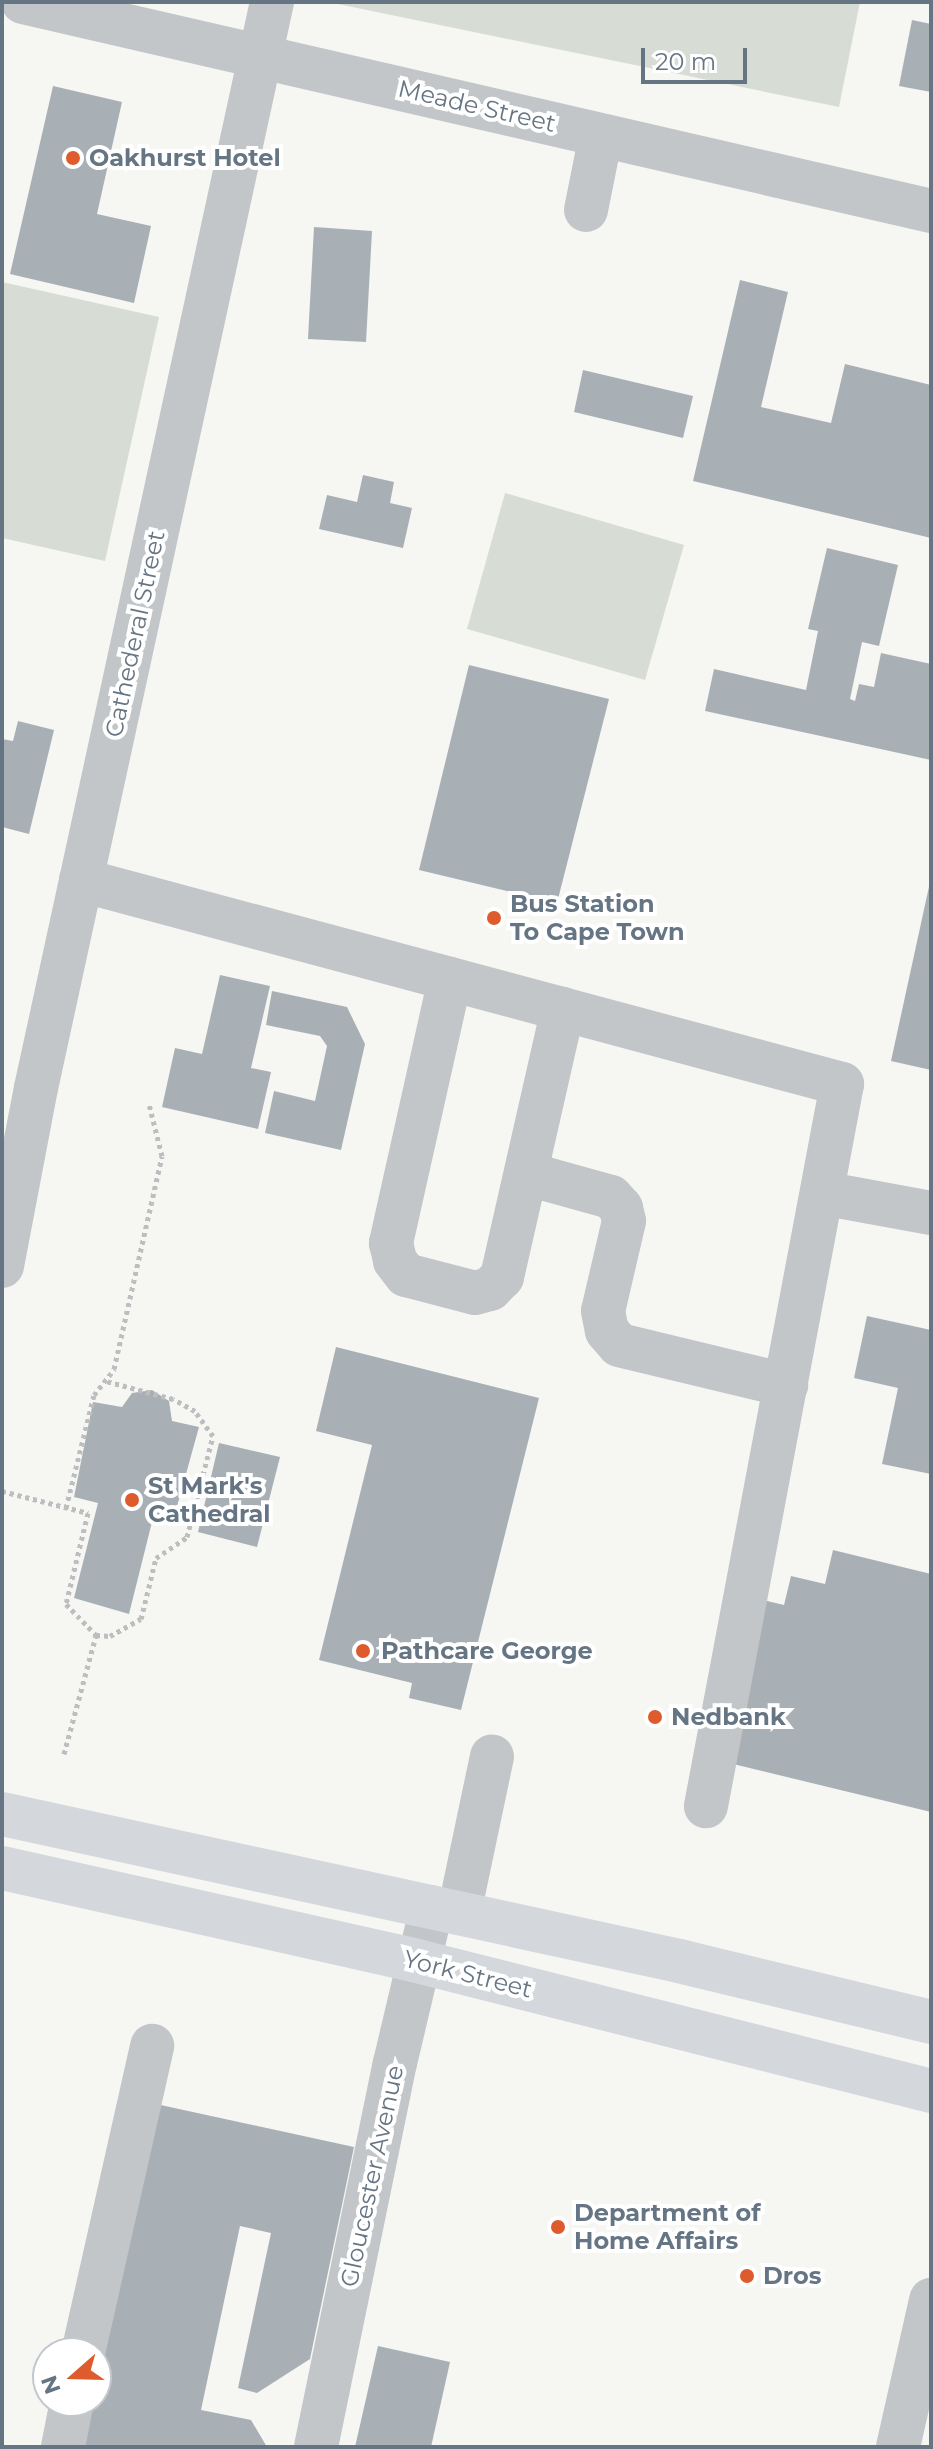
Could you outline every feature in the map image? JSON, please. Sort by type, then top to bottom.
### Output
[{"type":"main road","points":[[2,1814],[446,1910],[931,2022]]},
{"type":"main road","name":"York Street","points":[[2,1868],[417,1961],[931,2091]]},
{"type":"street","name":"Meade Street","points":[[23,2],[931,211]]},
{"type":"street","name":"Cathederal Street","points":[[4,1244],[19,1084],[81,880],[272,2]]},
{"type":"street","points":[[586,210],[601,135]]},
{"type":"street","points":[[81,880],[842,1084],[706,1806]]},
{"type":"street","points":[[450,979],[391,1243],[395,1261],[406,1275],[475,1293],[490,1289],[502,1277],[528,1174],[563,1009]]},
{"type":"street","points":[[528,1174],[611,1197],[621,1208],[624,1221],[603,1311],[607,1331],[619,1345],[786,1385]]},
{"type":"street","points":[[822,1193],[931,1213]]},
{"type":"street","name":"Gloucester Avenue","points":[[316,2447],[417,1961],[446,1910],[492,1756]]},
{"type":"street","points":[[87,2337],[152,2046]]},
{"type":"street","points":[[898,2447],[931,2300]]},
{"type":"street","points":[[63,2447],[69,2417]]},
{"type":"path","points":[[66,1508],[94,1395],[114,1369],[162,1156],[149,1104]]},
{"type":"path","points":[[2,1491],[88,1513],[66,1604],[96,1635],[110,1636],[141,1619],[156,1558],[187,1537],[213,1436],[195,1411],[173,1399],[106,1381]]},
{"type":"path","points":[[64,1754],[96,1635]]},
{"type":"shaded area","points":[[328,2],[860,2],[839,107]]},
{"type":"shaded area","points":[[2,282],[159,317],[105,561],[2,538]]},
{"type":"shaded area","points":[[505,493],[684,545],[645,680],[467,629]]},
{"type":"building","points":[[912,20],[931,24],[931,92],[899,86]]},
{"type":"building","name":"Oakhurst Hotel","points":[[53,86],[122,102],[97,214],[151,226],[134,303],[10,274]]},
{"type":"building","points":[[314,227],[372,231],[366,342],[308,339]]},
{"type":"building","points":[[740,280],[788,292],[761,407],[831,423],[845,364],[931,385],[931,538],[693,481]]},
{"type":"building","points":[[583,370],[693,396],[683,438],[574,412]]},
{"type":"building","points":[[363,475],[394,482],[390,503],[412,508],[403,548],[319,529],[327,495],[357,502]]},
{"type":"building","points":[[827,548],[898,565],[879,646],[862,642],[850,699],[855,701],[859,684],[874,687],[881,653],[931,664],[931,760],[705,711],[714,669],[806,690],[818,631],[808,629]]},
{"type":"building","points":[[469,665],[609,699],[557,903],[419,870]]},
{"type":"building","points":[[18,721],[54,730],[29,834],[2,827],[2,739],[13,741]]},
{"type":"building","points":[[931,882],[931,1070],[891,1061]]},
{"type":"building","points":[[220,975],[270,986],[251,1068],[271,1072],[258,1129],[162,1107],[175,1048],[202,1054]]},
{"type":"building","points":[[272,991],[347,1007],[365,1044],[341,1150],[265,1133],[274,1091],[315,1101],[327,1046],[320,1036],[266,1025]]},
{"type":"building","points":[[867,1316],[931,1330],[931,1474],[882,1464],[898,1388],[854,1378]]},
{"type":"building","points":[[336,1347],[539,1398],[461,1710],[409,1698],[412,1683],[319,1660],[372,1445],[316,1431]]},
{"type":"building","name":"St Mark's Cathedral","points":[[152,1390],[169,1401],[172,1421],[199,1427],[173,1521],[153,1518],[129,1614],[74,1598],[98,1503],[74,1497],[93,1402],[122,1407],[132,1393]]},
{"type":"building","points":[[219,1443],[280,1457],[257,1547],[198,1532]]},
{"type":"building","points":[[833,1550],[931,1574],[931,1812],[725,1762],[763,1600],[784,1605],[791,1576],[825,1584]]},
{"type":"building","points":[[156,2104],[354,2147],[310,2359],[257,2393],[238,2388],[271,2233],[240,2226],[201,2410],[251,2420],[267,2447],[84,2447],[90,2417],[112,2417],[112,2337],[107,2337]]},
{"type":"building","points":[[378,2346],[450,2362],[431,2447],[355,2447]]},
{"type":"place","name":"Oakhurst Hotel","points":[[73,158]]},
{"type":"place","name":"Bus Station To Cape Town","points":[[494,918]]},
{"type":"place","name":"St Mark's Cathedral","points":[[132,1500]]},
{"type":"place","name":"Pathcare George","points":[[363,1651]]},
{"type":"place","name":"Nedbank","points":[[655,1717]]},
{"type":"place","name":"Department of Home Affairs","points":[[558,2227]]},
{"type":"place","name":"Dros","points":[[747,2276]]}]
